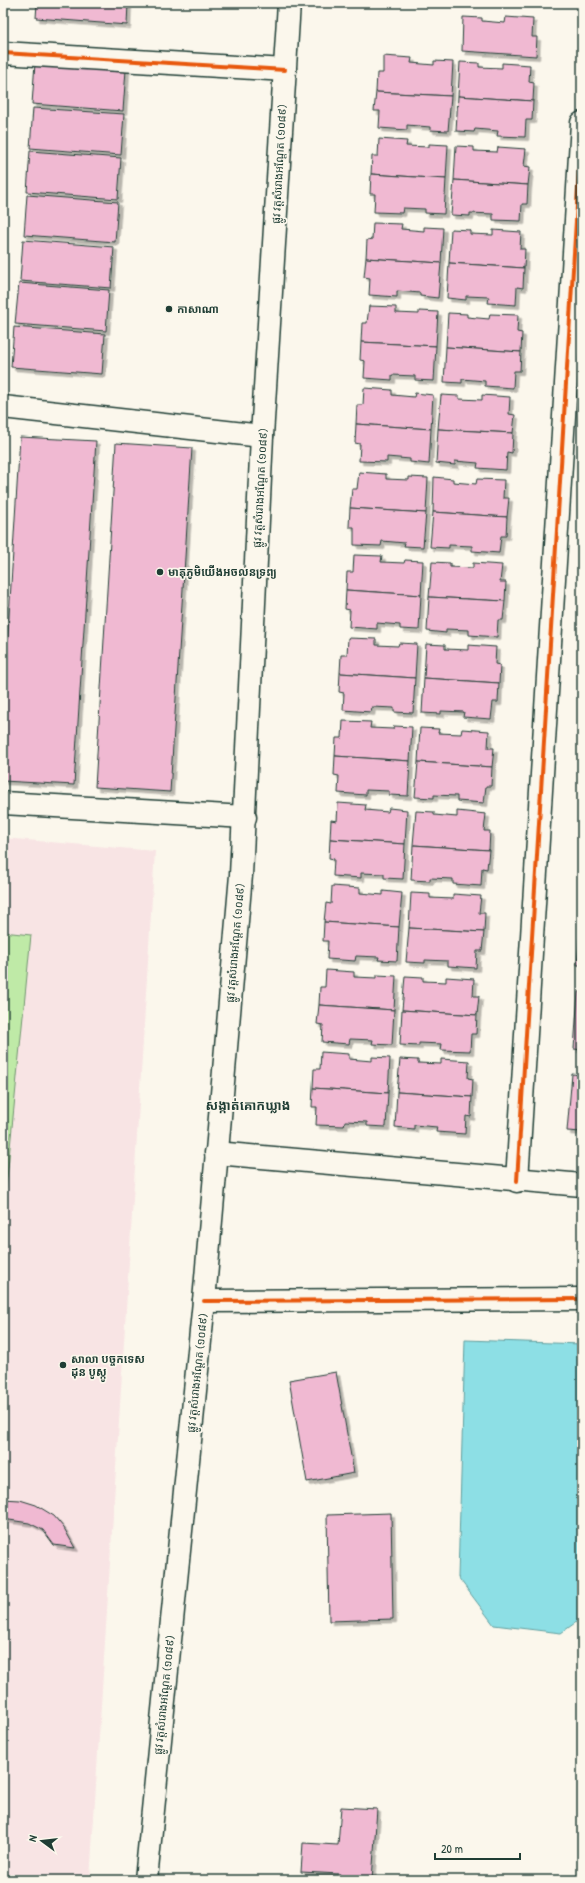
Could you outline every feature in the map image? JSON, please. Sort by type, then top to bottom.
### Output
[{"type":"street","name":"ផ្លូវ វត្តសំរោងអណ្ដែត (១០៨៩)","points":[[146,1880],[204,1301],[245,817],[262,436],[290,3]]},
{"type":"street","points":[[3,53],[285,70]]},
{"type":"street","points":[[517,1181],[582,123]]},
{"type":"street","points":[[3,407],[262,436]]},
{"type":"street","points":[[3,803],[245,817]]},
{"type":"street","points":[[216,1153],[517,1181],[582,1185]]},
{"type":"street","points":[[204,1301],[582,1299]]},
{"type":"shaded area","name":"សាលា បច្ចកទេស ដុន បូស្កូ","points":[[3,838],[155,851],[90,1880],[3,1880]]},
{"type":"green space","points":[[3,932],[31,935],[6,1188],[3,1188]]},
{"type":"water","points":[[465,1340],[582,1344],[582,1618],[561,1633],[494,1625],[458,1577]]},
{"type":"building","points":[[37,3],[128,3],[127,25],[36,18]]},
{"type":"building","points":[[463,17],[482,18],[482,21],[505,23],[506,17],[533,19],[532,37],[537,37],[536,56],[462,51]]},
{"type":"building","points":[[383,56],[412,58],[411,63],[434,65],[434,61],[453,62],[451,96],[376,92],[377,73],[383,73]]},
{"type":"building","points":[[460,62],[479,63],[479,67],[502,68],[502,63],[530,65],[529,82],[534,83],[533,101],[458,96]]},
{"type":"building","points":[[35,63],[126,70],[123,111],[32,104]]},
{"type":"building","points":[[376,92],[451,96],[448,131],[430,130],[430,127],[407,125],[407,130],[379,128],[380,111],[374,111]]},
{"type":"building","points":[[458,96],[533,101],[532,120],[526,120],[525,137],[497,136],[498,131],[475,129],[474,132],[456,131]]},
{"type":"building","points":[[33,108],[124,114],[121,155],[30,148]]},
{"type":"building","points":[[379,139],[407,141],[406,146],[429,147],[429,144],[448,145],[446,179],[371,174],[372,156],[378,156]]},
{"type":"building","points":[[456,146],[474,147],[474,151],[497,152],[498,147],[526,149],[524,166],[530,167],[528,185],[454,180]]},
{"type":"building","points":[[30,151],[121,158],[118,199],[27,192]]},
{"type":"building","points":[[371,174],[446,179],[444,214],[425,213],[425,209],[403,208],[402,213],[374,212],[375,194],[370,194]]},
{"type":"building","points":[[454,180],[528,185],[527,204],[522,204],[521,221],[493,220],[493,214],[470,213],[470,216],[451,215]]},
{"type":"building","points":[[27,195],[118,202],[115,242],[24,235]]},
{"type":"building","points":[[373,223],[402,224],[401,229],[424,231],[424,227],[443,228],[441,263],[366,258],[367,240],[372,239]]},
{"type":"building","points":[[451,229],[470,230],[470,234],[493,235],[493,230],[521,232],[520,249],[525,249],[524,268],[449,263]]},
{"type":"building","points":[[23,240],[114,247],[111,288],[20,281]]},
{"type":"building","points":[[366,258],[441,263],[438,298],[420,296],[420,293],[397,291],[397,297],[369,295],[370,278],[364,277]]},
{"type":"building","points":[[449,263],[524,268],[523,288],[517,287],[516,305],[488,303],[489,297],[466,296],[466,300],[447,298]]},
{"type":"building","points":[[19,283],[109,290],[106,331],[15,324]]},
{"type":"building","points":[[369,306],[396,307],[396,313],[419,314],[419,311],[438,312],[436,346],[361,342],[362,323],[367,323]]},
{"type":"building","points":[[448,313],[467,314],[467,317],[489,319],[490,314],[518,315],[517,332],[522,333],[521,352],[446,347]]},
{"type":"building","points":[[14,327],[105,334],[102,374],[11,367]]},
{"type":"building","points":[[361,342],[436,346],[434,381],[415,380],[415,376],[392,375],[392,380],[364,378],[365,361],[360,360]]},
{"type":"building","points":[[446,347],[521,352],[520,371],[514,371],[513,388],[485,386],[485,381],[462,379],[462,383],[444,382]]},
{"type":"building","points":[[364,388],[392,390],[392,395],[414,397],[415,393],[433,395],[431,429],[356,424],[357,405],[363,405]]},
{"type":"building","points":[[441,395],[459,396],[459,399],[482,400],[482,395],[510,397],[509,414],[515,415],[513,433],[438,429]]},
{"type":"building","points":[[356,424],[431,429],[429,464],[410,462],[410,459],[387,457],[387,462],[359,461],[360,444],[355,443]]},
{"type":"building","points":[[438,429],[513,433],[512,453],[507,452],[506,470],[477,468],[478,463],[455,461],[455,465],[436,463]]},
{"type":"building","points":[[20,437],[96,441],[74,785],[3,781],[3,715]]},
{"type":"building","points":[[116,443],[192,448],[170,792],[95,787]]},
{"type":"building","points":[[359,472],[386,474],[386,479],[409,480],[409,477],[428,478],[426,513],[350,508],[352,489],[357,489]]},
{"type":"building","points":[[434,477],[453,479],[453,482],[476,484],[477,479],[504,480],[503,498],[509,498],[507,517],[433,512]]},
{"type":"building","points":[[350,508],[426,513],[423,547],[404,546],[405,543],[382,541],[381,546],[354,545],[354,527],[349,527]]},
{"type":"building","points":[[433,512],[507,517],[506,536],[501,536],[499,553],[472,551],[472,546],[449,545],[449,548],[430,547]]},
{"type":"building","points":[[354,555],[382,556],[381,562],[404,563],[405,560],[423,561],[421,595],[346,590],[347,572],[353,572]]},
{"type":"building","points":[[432,562],[450,563],[450,567],[473,568],[473,563],[502,565],[500,582],[506,582],[505,601],[429,597]]},
{"type":"building","points":[[346,590],[421,595],[419,630],[400,629],[400,625],[377,623],[377,629],[349,627],[350,610],[345,609]]},
{"type":"building","points":[[429,597],[505,601],[503,620],[498,620],[497,637],[469,635],[469,630],[446,629],[446,633],[427,631]]},
{"type":"building","points":[[348,638],[376,639],[376,645],[398,646],[399,643],[417,644],[415,678],[340,673],[341,655],[347,655]]},
{"type":"building","points":[[426,644],[445,645],[445,649],[468,650],[468,645],[496,647],[495,664],[500,665],[499,683],[424,678]]},
{"type":"building","points":[[340,673],[415,678],[413,713],[394,712],[394,708],[372,707],[371,712],[343,710],[344,693],[339,692]]},
{"type":"building","points":[[424,678],[499,683],[498,702],[493,702],[491,719],[463,717],[464,712],[441,711],[441,714],[422,713]]},
{"type":"building","points":[[343,721],[371,722],[370,728],[393,729],[394,726],[412,727],[410,761],[335,756],[336,738],[342,738]]},
{"type":"building","points":[[420,728],[439,729],[438,733],[461,734],[462,729],[489,731],[488,748],[494,748],[492,767],[418,762]]},
{"type":"building","points":[[335,756],[410,761],[408,796],[389,795],[389,791],[366,790],[366,795],[338,793],[339,776],[334,775]]},
{"type":"building","points":[[418,762],[492,767],[491,786],[486,786],[484,803],[457,801],[457,796],[434,795],[434,798],[415,797]]},
{"type":"building","points":[[338,803],[366,805],[365,810],[388,812],[389,808],[407,810],[405,844],[330,839],[331,820],[337,821]]},
{"type":"building","points":[[416,811],[434,812],[434,815],[457,817],[457,811],[486,814],[484,831],[490,831],[489,850],[413,845]]},
{"type":"building","points":[[330,839],[405,844],[403,879],[384,878],[384,874],[361,873],[361,878],[333,876],[334,859],[329,858]]},
{"type":"building","points":[[413,845],[489,850],[487,869],[482,868],[481,886],[453,884],[453,879],[430,878],[430,881],[411,880]]},
{"type":"building","points":[[332,886],[360,888],[360,893],[383,895],[383,891],[402,893],[399,927],[324,922],[326,903],[331,904]]},
{"type":"building","points":[[411,893],[430,894],[430,898],[453,899],[453,894],[481,896],[479,913],[485,913],[484,932],[409,928]]},
{"type":"building","points":[[582,908],[582,965],[577,965]]},
{"type":"building","points":[[324,922],[399,927],[397,961],[378,960],[379,957],[356,956],[355,961],[327,959],[328,941],[323,941]]},
{"type":"building","points":[[409,928],[484,932],[482,951],[477,951],[476,968],[448,966],[448,961],[425,960],[425,963],[406,962]]},
{"type":"building","points":[[326,970],[354,972],[354,977],[377,978],[377,975],[396,976],[394,1010],[319,1005],[320,987],[325,987]]},
{"type":"building","points":[[405,976],[423,977],[423,981],[446,982],[446,977],[474,979],[473,996],[479,996],[477,1015],[402,1010]]},
{"type":"building","points":[[578,992],[582,992],[582,1050],[574,1049]]},
{"type":"building","points":[[319,1005],[394,1010],[392,1045],[372,1044],[373,1040],[350,1039],[349,1044],[322,1042],[323,1025],[317,1024]]},
{"type":"building","points":[[402,1010],[477,1015],[476,1034],[471,1034],[470,1051],[441,1050],[442,1044],[419,1043],[419,1046],[400,1045]]},
{"type":"building","points":[[321,1052],[349,1054],[349,1059],[372,1061],[372,1057],[390,1058],[388,1093],[313,1088],[314,1069],[320,1069]]},
{"type":"building","points":[[400,1059],[418,1060],[418,1063],[441,1064],[441,1059],[469,1061],[468,1078],[473,1079],[472,1097],[397,1092]]},
{"type":"building","points":[[572,1074],[582,1075],[582,1132],[567,1131]]},
{"type":"building","points":[[313,1088],[388,1093],[386,1127],[367,1126],[367,1122],[345,1121],[344,1126],[316,1125],[317,1107],[312,1107]]},
{"type":"building","points":[[397,1092],[472,1097],[471,1117],[466,1116],[465,1134],[436,1132],[437,1127],[414,1125],[414,1129],[395,1127]]},
{"type":"building","points":[[336,1372],[354,1473],[307,1482],[289,1380]]},
{"type":"building","points":[[3,1499],[20,1500],[36,1505],[54,1516],[64,1528],[75,1548],[54,1545],[43,1530],[29,1523],[3,1519]]},
{"type":"building","points":[[391,1513],[393,1619],[329,1621],[327,1515]]},
{"type":"building","points":[[341,1807],[377,1809],[372,1880],[339,1880],[340,1874],[301,1872],[303,1843],[338,1845]]},
{"type":"building","points":[[579,1875],[582,1875],[582,1880],[579,1880]]},
{"type":"cycle path","points":[[3,53],[285,70]]},
{"type":"cycle path","points":[[517,1181],[582,123]]},
{"type":"cycle path","points":[[204,1301],[582,1299]]},
{"type":"place","name":"កាសាណា","points":[[169,309]]},
{"type":"place","name":"មាតុភូមិយើងអចលនទ្រព្យ","points":[[160,572]]},
{"type":"place","name":"សាលា បច្ចកទេស ដុន បូស្កូ","points":[[63,1365]]},
{"type":"district","name":"សង្កាត់គោកឃ្លាង","points":[[248,1105]]}]
